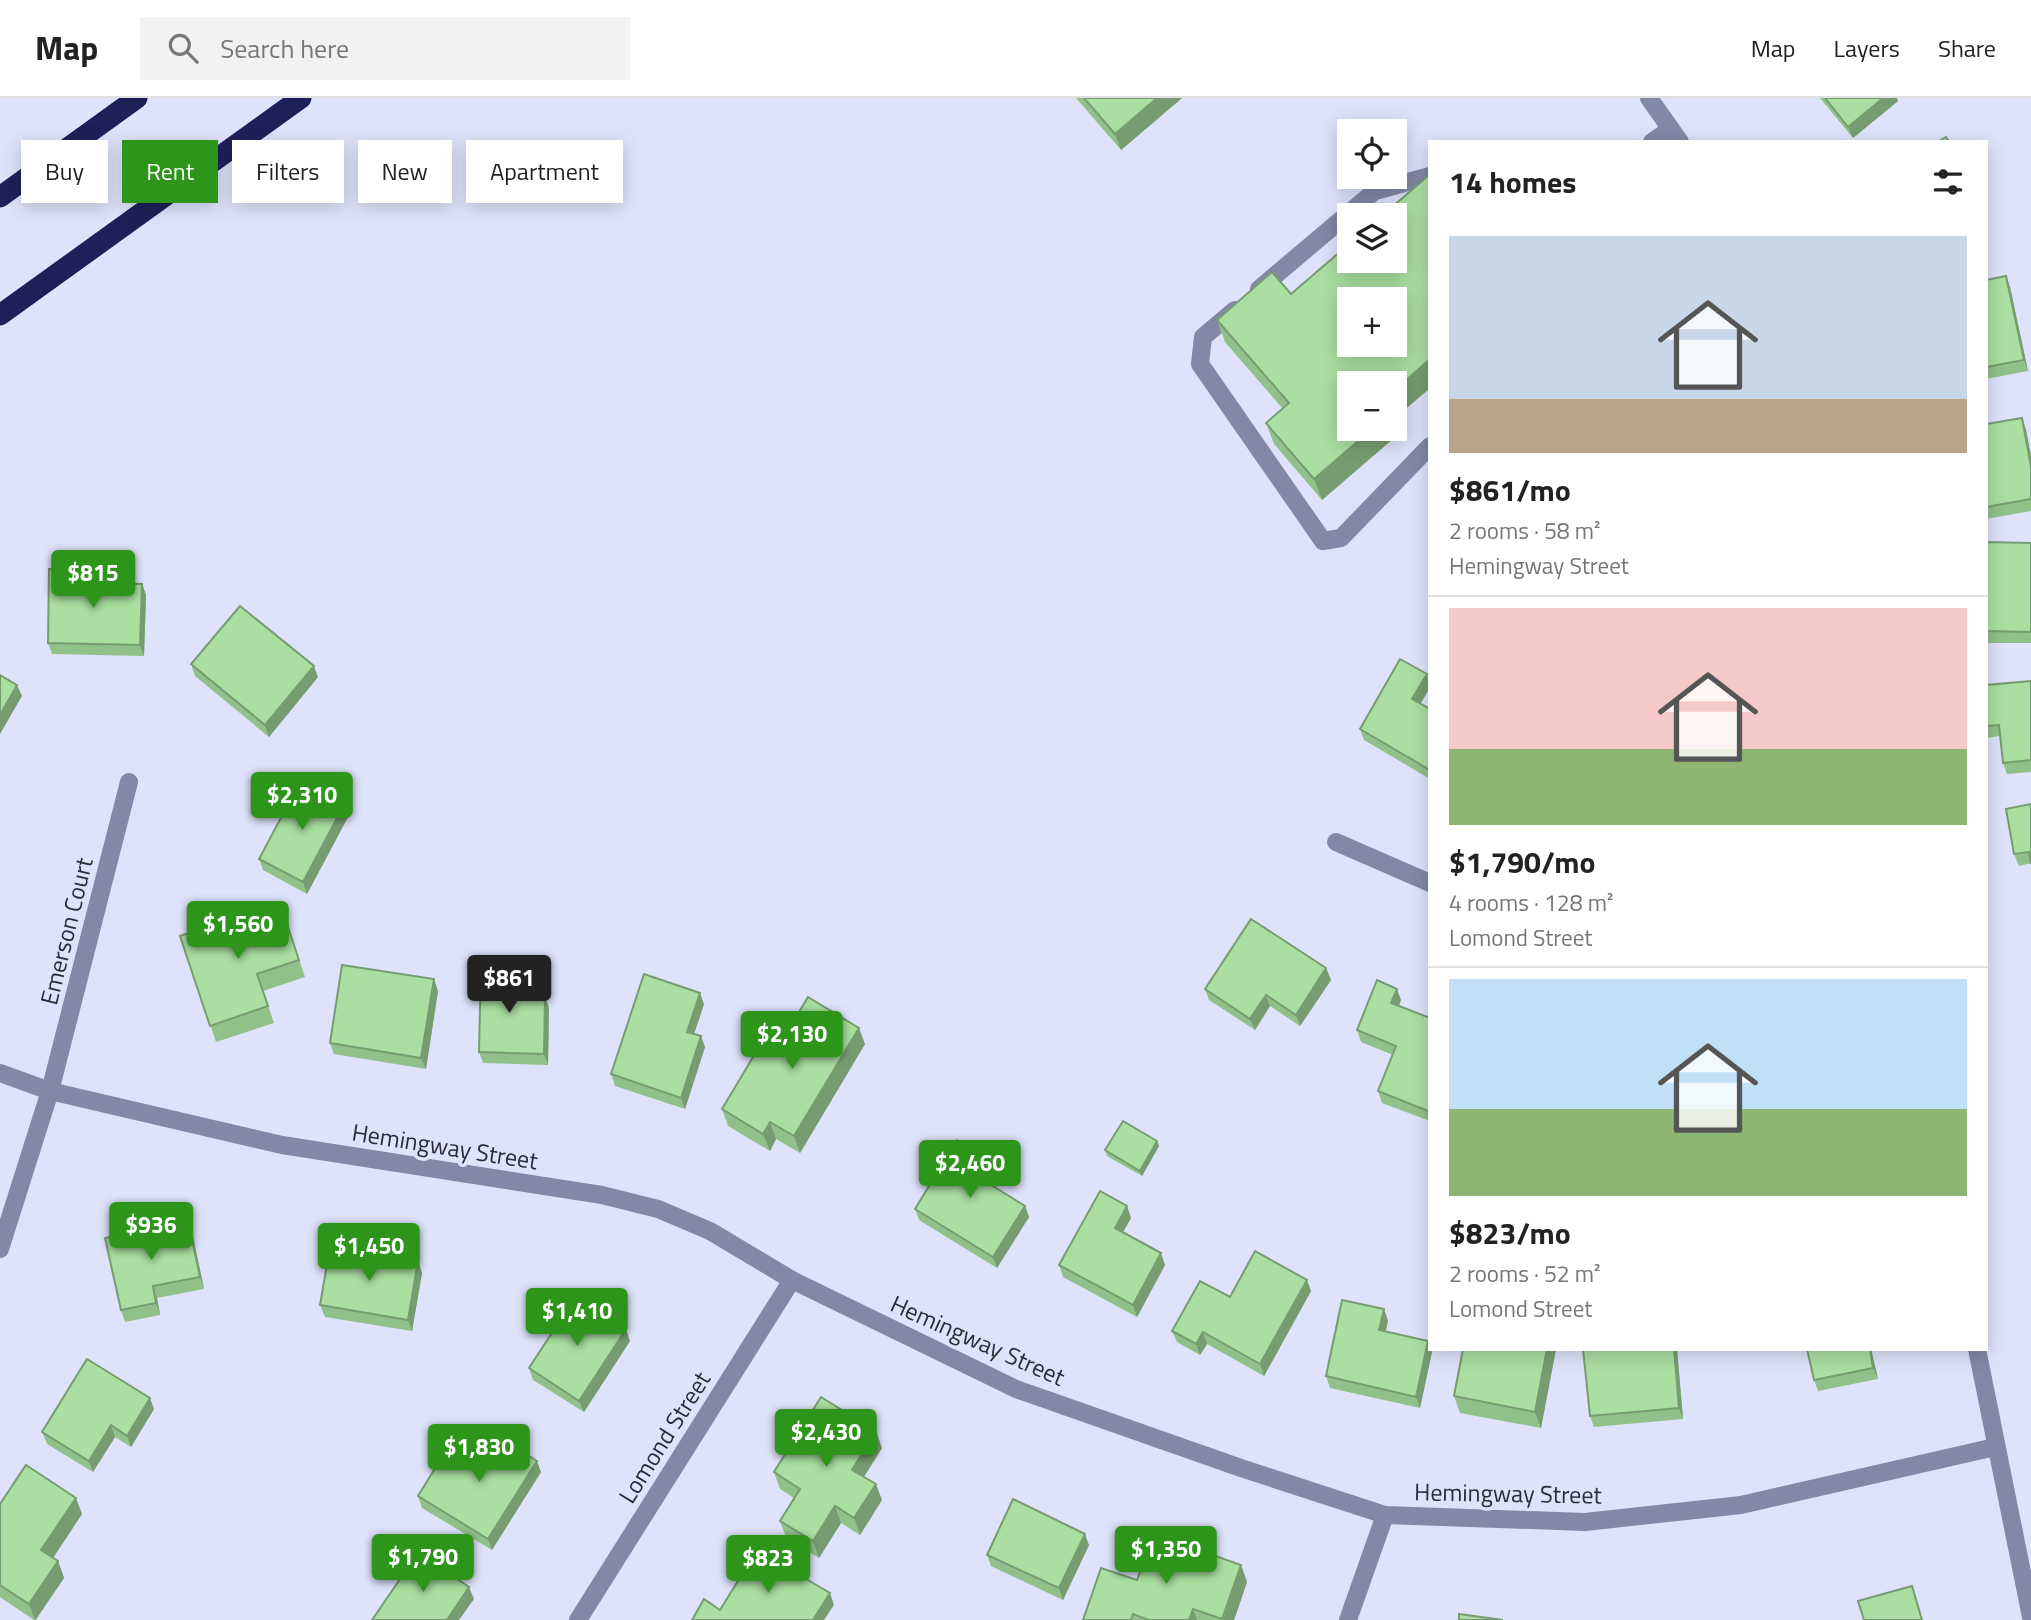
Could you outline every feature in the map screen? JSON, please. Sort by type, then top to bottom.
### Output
[{"type":"highway","points":[[0,197],[137,98]]},
{"type":"highway","points":[[0,315],[301,98]]},
{"type":"street","points":[[1649,98],[1675,135]]},
{"type":"street","points":[[1428,177],[1375,191],[1203,337],[1199,364],[1323,541],[1341,538],[1428,448]]},
{"type":"street","name":"Emerson Court","points":[[0,1250],[50,1091],[129,782]]},
{"type":"street","points":[[1336,842],[1428,882]]},
{"type":"street","name":"Hemingway Street","points":[[0,1073],[50,1091],[282,1145],[602,1195],[658,1209],[710,1231],[792,1280],[1016,1389],[1385,1515],[1585,1522],[1741,1505],[1995,1447]]},
{"type":"street","name":"Lomond Street","points":[[578,1620],[792,1280]]},
{"type":"street","points":[[1977,1351],[2031,1617]]},
{"type":"street","points":[[1348,1620],[1385,1515]]},
{"type":"building","points":[[1084,98],[1157,98],[1115,134]]},
{"type":"building","points":[[1825,98],[1883,98],[1848,127]]},
{"type":"building","points":[[1428,176],[1428,361],[1407,379],[1407,371],[1337,371],[1337,441],[1358,441],[1314,479],[1266,423],[1289,403],[1217,320],[1272,272],[1291,294],[1337,254],[1337,273],[1407,273],[1407,203],[1397,203]]},
{"type":"building","points":[[2006,276],[2024,360],[1988,367],[1988,280]]},
{"type":"building","points":[[2022,418],[2031,467],[2031,499],[1988,507],[1988,424]]},
{"type":"building","points":[[1988,542],[2031,543],[2031,632],[1988,631]]},
{"type":"building","points":[[49,569],[91,570],[91,583],[142,584],[140,645],[48,643]]},
{"type":"building","points":[[240,606],[314,666],[265,725],[191,664]]},
{"type":"building","points":[[1400,659],[1427,674],[1412,699],[1428,708],[1428,769],[1360,729]]},
{"type":"building","points":[[0,675],[17,685],[0,715]]},
{"type":"building","points":[[2031,681],[2031,760],[2003,763],[1999,725],[1988,726],[1988,685]]},
{"type":"building","points":[[300,782],[344,805],[303,882],[259,859]]},
{"type":"building","points":[[2031,804],[2031,864],[2029,852],[2014,854],[2006,809]]},
{"type":"building","points":[[280,903],[299,960],[257,974],[268,1006],[210,1026],[180,936]]},
{"type":"building","points":[[1251,919],[1326,968],[1296,1015],[1266,995],[1250,1019],[1205,989]]},
{"type":"building","points":[[342,965],[434,979],[421,1058],[330,1043]]},
{"type":"building","points":[[481,965],[516,965],[515,996],[545,997],[544,1054],[479,1052]]},
{"type":"building","points":[[644,974],[700,993],[687,1032],[701,1036],[681,1098],[611,1074]]},
{"type":"building","points":[[1377,980],[1397,989],[1391,1003],[1428,1017],[1428,1111],[1378,1091],[1396,1046],[1357,1030]]},
{"type":"building","points":[[808,997],[859,1028],[794,1136],[770,1122],[763,1134],[722,1109],[759,1047],[774,1055]]},
{"type":"building","points":[[1123,1121],[1157,1141],[1140,1171],[1105,1150]]},
{"type":"building","points":[[957,1140],[996,1163],[985,1181],[1025,1206],[993,1257],[915,1209]]},
{"type":"building","points":[[1100,1191],[1127,1206],[1115,1228],[1161,1253],[1133,1305],[1059,1265]]},
{"type":"building","points":[[188,1221],[200,1277],[153,1286],[156,1303],[121,1310],[105,1238]]},
{"type":"building","points":[[330,1247],[418,1261],[408,1320],[320,1305]]},
{"type":"building","points":[[1255,1251],[1307,1280],[1260,1364],[1203,1332],[1196,1344],[1172,1331],[1200,1281],[1230,1297]]},
{"type":"building","points":[[576,1296],[626,1329],[579,1401],[529,1368]]},
{"type":"building","points":[[1342,1300],[1384,1309],[1379,1330],[1428,1341],[1416,1397],[1326,1376]]},
{"type":"building","points":[[1463,1351],[1547,1351],[1535,1412],[1454,1396]]},
{"type":"building","points":[[1583,1351],[1674,1351],[1679,1408],[1590,1416]]},
{"type":"building","points":[[1807,1351],[1870,1351],[1873,1368],[1814,1380]]},
{"type":"building","points":[[87,1359],[150,1398],[127,1436],[111,1425],[89,1461],[42,1432]]},
{"type":"building","points":[[821,1397],[876,1431],[852,1470],[876,1484],[854,1518],[835,1506],[813,1541],[780,1521],[800,1489],[774,1472]]},
{"type":"building","points":[[485,1429],[537,1461],[488,1539],[418,1496],[442,1457],[460,1468]]},
{"type":"building","points":[[26,1465],[76,1498],[41,1550],[58,1561],[29,1604],[0,1585],[0,1504]]},
{"type":"building","points":[[1013,1499],[1085,1534],[1059,1588],[987,1555]]},
{"type":"building","points":[[1154,1534],[1241,1565],[1222,1619],[1193,1609],[1189,1620],[1149,1620],[1133,1614],[1131,1620],[1083,1620],[1101,1568],[1137,1580]]},
{"type":"building","points":[[757,1550],[830,1593],[813,1620],[692,1620],[704,1599],[720,1610]]},
{"type":"building","points":[[418,1553],[469,1587],[447,1620],[372,1620]]},
{"type":"building","points":[[1912,1586],[1922,1620],[1864,1620],[1858,1601]]},
{"type":"building","points":[[1459,1614],[1503,1620],[1459,1620]]}]
